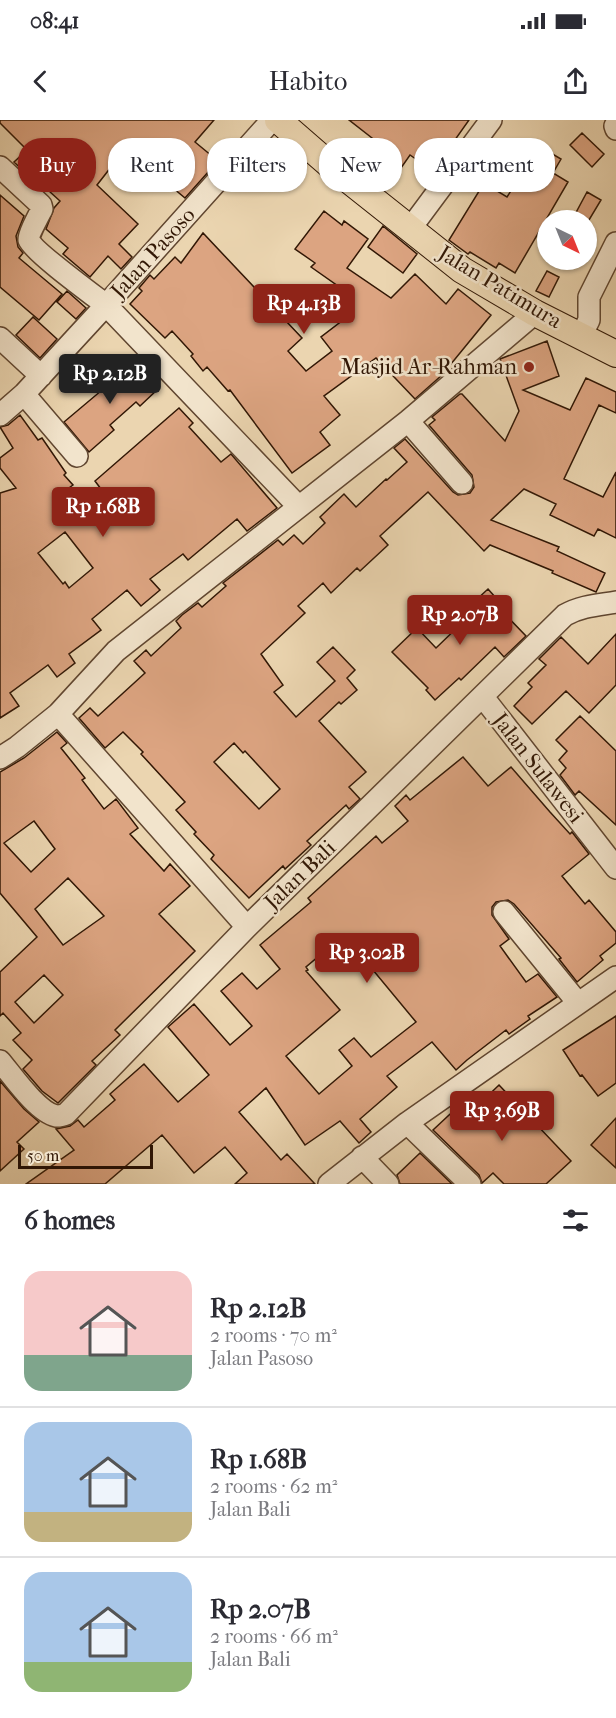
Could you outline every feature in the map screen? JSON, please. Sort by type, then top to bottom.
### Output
[{"type":"main road","name":"Jalan Patimura","points":[[278,120],[331,166],[462,270],[535,313],[616,354]]},
{"type":"street","name":"Jalan Pasoso","points":[[0,415],[41,376],[272,120]]},
{"type":"street","points":[[410,229],[491,120]]},
{"type":"street","name":"Jalan Pasoso","points":[[0,166],[41,205],[42,209],[29,236],[30,242],[106,305],[298,506]]},
{"type":"street","points":[[581,336],[589,320],[589,297],[616,243]]},
{"type":"street","points":[[0,758],[58,714],[116,651],[408,421],[535,313]]},
{"type":"street","points":[[0,338],[41,376]]},
{"type":"street","points":[[24,394],[77,456]]},
{"type":"street","points":[[408,421],[462,483]]},
{"type":"street","name":"Jalan Bali","points":[[0,1062],[17,1083],[46,1110],[57,1116],[66,1114],[247,927],[565,615],[582,608],[616,602]]},
{"type":"street","name":"Jalan Sulawesi","points":[[483,697],[616,868]]},
{"type":"street","points":[[58,714],[247,927]]},
{"type":"street","points":[[504,912],[578,1003]]},
{"type":"street","points":[[329,1184],[407,1123],[616,977]]},
{"type":"street","points":[[407,1123],[470,1184]]},
{"type":"street","points":[[362,1157],[388,1184]]},
{"type":"building","points":[[0,120],[214,120],[195,142],[195,138],[108,138],[108,171],[97,185],[138,224],[119,244],[132,257],[121,269],[108,256],[90,277],[63,254],[68,248],[46,229],[54,208],[60,201],[50,192],[96,192],[96,138],[18,138],[18,141],[0,123]]},
{"type":"building","points":[[349,120],[469,120],[456,138],[414,138],[414,158],[410,155],[402,167],[402,138],[372,138]]},
{"type":"building","points":[[582,133],[604,154],[592,167],[570,145]]},
{"type":"building","points":[[195,142],[207,152],[207,173],[195,187]]},
{"type":"building","points":[[555,155],[561,159],[555,170]]},
{"type":"building","points":[[555,174],[568,182],[552,210],[537,210],[537,235],[515,273],[499,263],[496,268],[470,252],[468,254],[449,240],[478,192],[499,192],[507,197],[510,192],[555,192]]},
{"type":"building","points":[[178,192],[190,192],[185,198]]},
{"type":"building","points":[[587,192],[601,200],[595,210],[577,210]]},
{"type":"building","points":[[0,195],[24,216],[16,236],[18,247],[23,253],[19,258],[62,294],[39,320],[0,287]]},
{"type":"building","points":[[324,211],[342,225],[344,221],[368,239],[347,268],[391,298],[415,274],[446,304],[458,289],[491,315],[442,375],[415,399],[376,358],[324,396],[340,415],[320,432],[330,445],[292,473],[230,390],[228,391],[207,367],[203,371],[191,356],[193,354],[172,331],[165,338],[130,304],[142,291],[139,288],[150,275],[154,279],[175,257],[181,263],[203,233],[302,338],[288,351],[306,371],[332,351],[321,337],[343,320],[338,316],[349,302],[341,296],[345,291],[311,267],[315,263],[295,249]]},
{"type":"building","points":[[383,226],[417,254],[403,273],[368,247]]},
{"type":"building","points":[[547,271],[559,277],[549,297],[536,291]]},
{"type":"building","points":[[67,291],[86,308],[76,319],[57,302]]},
{"type":"building","points":[[33,317],[57,339],[40,358],[16,335]]},
{"type":"building","points":[[547,341],[559,376],[523,390],[570,410],[586,378],[616,392],[616,413],[599,405],[564,479],[603,497],[616,472],[616,538],[598,529],[594,536],[550,515],[556,504],[524,489],[491,520],[559,547],[557,551],[605,573],[596,592],[490,545],[484,551],[428,492],[380,536],[388,545],[360,571],[357,568],[331,593],[323,583],[298,606],[305,613],[261,654],[283,685],[274,692],[296,717],[335,681],[317,662],[333,647],[355,670],[347,678],[357,690],[341,704],[339,702],[319,721],[366,772],[349,787],[360,799],[349,809],[346,805],[307,841],[311,845],[285,869],[283,866],[249,898],[211,859],[214,855],[176,810],[185,802],[141,754],[143,752],[123,732],[105,748],[79,718],[90,708],[98,716],[145,673],[134,661],[146,650],[151,656],[181,628],[176,621],[182,615],[198,603],[202,607],[226,586],[223,583],[278,540],[283,545],[294,535],[303,544],[325,523],[320,517],[344,494],[356,507],[407,462],[394,448],[405,439],[453,492],[458,495],[470,493],[474,487],[472,475],[429,425],[435,420],[432,417],[462,394],[505,441],[519,411],[500,359]],"holes":[[[234,743],[243,753],[245,751],[280,789],[259,809],[214,762]]]},
{"type":"building","points":[[130,360],[158,389],[140,406],[136,402],[110,425],[114,430],[89,452],[64,422],[108,385],[105,381]]},
{"type":"building","points":[[179,408],[193,423],[189,427],[221,462],[231,454],[277,508],[247,531],[237,519],[188,560],[183,554],[150,579],[160,590],[141,606],[127,590],[92,619],[101,630],[69,654],[75,663],[57,677],[48,665],[10,693],[19,706],[0,718],[0,493],[16,488],[0,468],[0,458],[13,448],[0,427],[8,425],[20,415],[38,440],[42,438],[66,473],[64,475],[73,485],[62,493],[86,525],[113,505],[95,481]],"holes":[[[65,532],[93,568],[69,588],[65,582],[63,584],[38,553]]]},
{"type":"building","points":[[488,589],[503,606],[500,609],[526,636],[504,657],[495,647],[461,680],[459,678],[435,700],[426,690],[428,688],[392,652],[417,628],[436,648],[466,619],[461,614]]},
{"type":"building","points":[[616,634],[616,685],[589,713],[566,691],[532,724],[514,706],[532,687],[528,683],[546,665],[539,659],[561,637],[588,664]]},
{"type":"building","points":[[580,716],[616,751],[616,825],[579,791],[575,795],[560,775],[566,768],[559,760],[567,751],[556,740]]},
{"type":"building","points":[[57,732],[67,743],[61,748],[85,778],[82,780],[104,809],[116,799],[138,828],[130,834],[164,871],[170,864],[190,886],[159,914],[195,951],[115,1030],[120,1035],[92,1061],[96,1065],[58,1103],[42,1091],[23,1069],[32,1060],[13,1040],[21,1033],[3,1013],[0,1016],[0,972],[37,937],[0,893],[0,772],[24,758]],"holes":[[[34,821],[55,849],[31,872],[4,843]],[[68,878],[104,916],[63,945],[35,909]],[[44,975],[63,995],[34,1023],[15,1002]]]},
{"type":"building","points":[[463,757],[488,786],[511,767],[570,834],[572,832],[589,854],[562,876],[585,904],[589,900],[616,932],[616,943],[600,956],[603,960],[577,982],[559,959],[561,958],[514,904],[508,900],[496,902],[492,907],[492,915],[509,939],[500,946],[526,982],[538,974],[557,997],[528,1016],[530,1019],[509,1034],[506,1030],[456,1070],[432,1042],[387,1076],[397,1087],[360,1119],[371,1132],[359,1143],[340,1121],[305,1145],[266,1088],[239,1112],[281,1160],[287,1154],[315,1184],[235,1184],[247,1173],[225,1147],[194,1173],[162,1135],[105,1184],[26,1184],[74,1150],[56,1129],[70,1126],[78,1120],[84,1127],[115,1100],[110,1094],[144,1064],[178,1102],[209,1075],[168,1027],[194,1004],[230,1045],[252,1026],[221,991],[242,973],[257,989],[280,969],[260,945],[311,902],[308,898],[376,836],[382,843],[408,821],[395,806],[406,795],[410,800]],"holes":[[[344,935],[416,1022],[371,1057],[354,1038],[339,1050],[352,1066],[319,1094],[286,1056],[340,1010],[306,971],[308,970],[306,967]]]},
{"type":"building","points":[[616,1016],[616,1083],[598,1096],[582,1075],[580,1076],[563,1050]]},
{"type":"building","points":[[0,1081],[24,1109],[39,1122],[17,1142],[24,1149],[0,1171]]},
{"type":"building","points":[[499,1085],[571,1161],[546,1184],[504,1184],[493,1173],[482,1183],[479,1175],[433,1130],[463,1102],[472,1111]]},
{"type":"building","points":[[616,1118],[616,1168],[591,1145]]},
{"type":"building","points":[[420,1153],[452,1184],[400,1184],[397,1175]]},
{"type":"place","name":"Masjid Ar-Rahman","points":[[529,367]]}]
